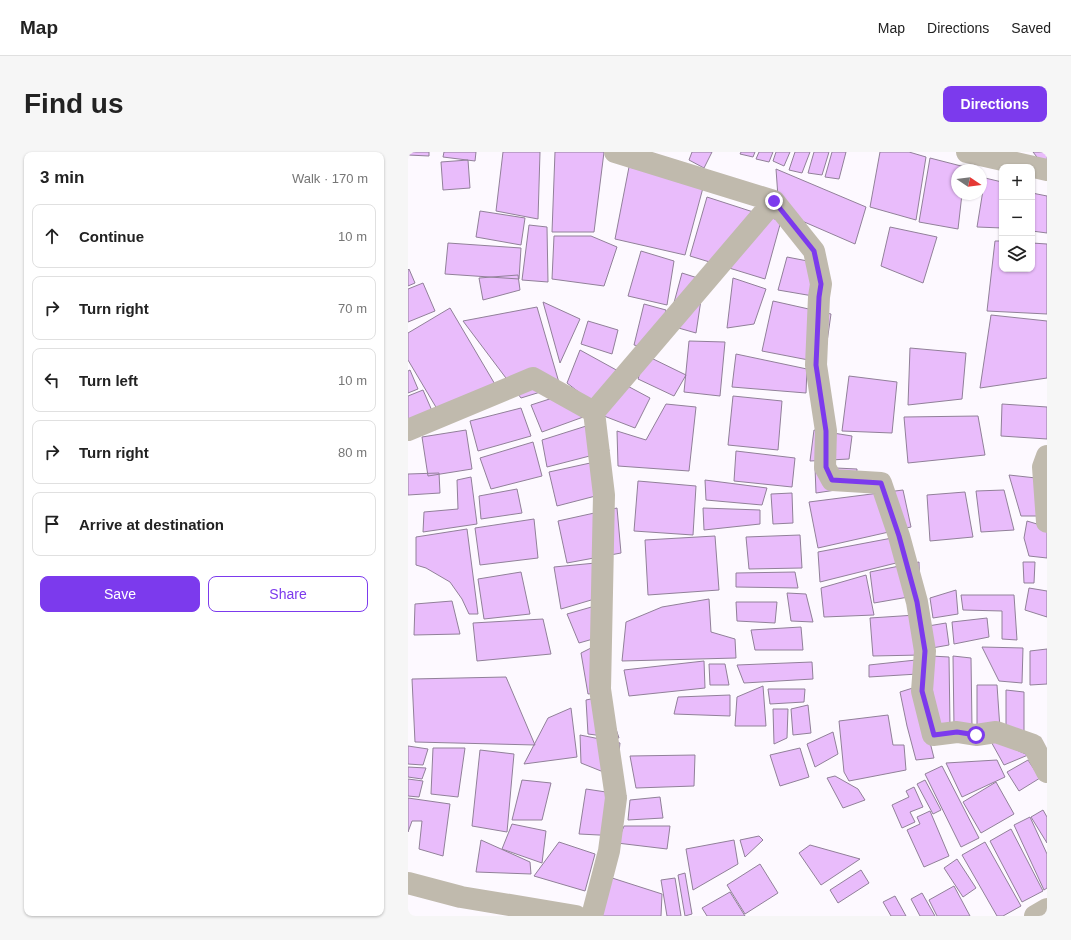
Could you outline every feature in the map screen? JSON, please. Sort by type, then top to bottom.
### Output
[{"type":"street","points":[[615,152],[774,201],[814,251],[821,284],[816,365],[826,431],[826,467],[832,480],[881,483],[899,536],[917,602],[925,651],[922,691],[934,735],[957,732],[976,735],[996,732],[1033,745],[1047,772]]},
{"type":"street","points":[[967,152],[1047,170]]},
{"type":"street","points":[[592,916],[609,851],[616,798],[600,689],[604,495],[594,412],[774,201]]},
{"type":"street","points":[[408,430],[533,378],[594,412]]},
{"type":"street","points":[[1047,456],[1043,466],[1047,522]]},
{"type":"street","points":[[408,883],[461,897],[576,916]]},
{"type":"street","points":[[1035,916],[1047,909]]},
{"type":"building","points":[[408,152],[429,152],[429,156],[408,155]]},
{"type":"building","points":[[444,152],[476,152],[475,161],[443,157]]},
{"type":"building","points":[[503,152],[540,152],[538,219],[496,211]]},
{"type":"building","points":[[555,152],[604,152],[594,232],[552,232]]},
{"type":"building","points":[[692,152],[712,152],[704,168],[689,160]]},
{"type":"building","points":[[741,152],[755,152],[753,157],[740,154]]},
{"type":"building","points":[[759,152],[773,152],[769,162],[756,159]]},
{"type":"building","points":[[776,152],[790,152],[784,166],[773,161]]},
{"type":"building","points":[[795,152],[810,152],[802,173],[789,170]]},
{"type":"building","points":[[814,152],[829,152],[822,175],[808,173]]},
{"type":"building","points":[[832,152],[846,152],[839,179],[825,177]]},
{"type":"building","points":[[880,152],[909,152],[926,157],[916,220],[870,207]]},
{"type":"building","points":[[1033,152],[1047,152],[1047,170]]},
{"type":"building","points":[[930,158],[953,164],[951,164],[951,200],[961,200],[958,229],[919,222]]},
{"type":"building","points":[[468,160],[470,188],[443,190],[441,162]]},
{"type":"building","points":[[629,167],[704,184],[685,255],[615,239]]},
{"type":"building","points":[[776,169],[866,207],[855,244],[779,211]]},
{"type":"building","points":[[987,178],[999,181],[999,228],[977,227],[981,200],[987,200]]},
{"type":"building","points":[[1035,194],[1047,196],[1047,233],[1035,231]]},
{"type":"building","points":[[707,197],[781,221],[765,279],[690,256]]},
{"type":"building","points":[[480,211],[525,218],[521,245],[476,237]]},
{"type":"building","points":[[529,225],[547,227],[548,282],[522,280]]},
{"type":"building","points":[[890,227],[937,237],[923,283],[881,266]]},
{"type":"building","points":[[554,236],[591,236],[617,247],[604,286],[552,279]]},
{"type":"building","points":[[995,241],[999,241],[999,272],[1035,272],[1035,243],[1047,244],[1047,314],[987,311]]},
{"type":"building","points":[[448,243],[521,248],[519,279],[445,274]]},
{"type":"building","points":[[641,251],[674,261],[667,305],[628,296]]},
{"type":"building","points":[[787,257],[823,264],[813,296],[778,290]]},
{"type":"building","points":[[409,269],[415,283],[408,286],[408,270]]},
{"type":"building","points":[[682,273],[704,280],[696,333],[668,325]]},
{"type":"building","points":[[518,275],[520,290],[483,300],[479,278]]},
{"type":"building","points":[[733,278],[766,289],[754,324],[727,328]]},
{"type":"building","points":[[423,283],[435,311],[408,322],[408,289]]},
{"type":"building","points":[[773,301],[831,314],[824,363],[762,351]]},
{"type":"building","points":[[543,302],[580,319],[560,363]]},
{"type":"building","points":[[644,304],[666,310],[658,350],[634,345]]},
{"type":"building","points":[[537,307],[560,386],[521,398],[463,321]]},
{"type":"building","points":[[450,308],[496,386],[443,419],[408,360],[408,333]]},
{"type":"building","points":[[991,315],[1047,321],[1047,378],[980,388]]},
{"type":"building","points":[[588,321],[618,330],[612,354],[581,344]]},
{"type":"building","points":[[689,341],[725,342],[720,396],[684,392]]},
{"type":"building","points":[[910,348],[966,353],[962,399],[908,405]]},
{"type":"building","points":[[580,350],[620,372],[598,407],[567,383]]},
{"type":"building","points":[[736,354],[807,369],[806,393],[732,387]]},
{"type":"building","points":[[645,355],[686,375],[674,396],[638,379]]},
{"type":"building","points":[[410,370],[418,389],[408,393],[408,371]]},
{"type":"building","points":[[849,376],[897,382],[892,433],[842,431]]},
{"type":"building","points":[[620,382],[650,398],[635,428],[604,416]]},
{"type":"building","points":[[423,390],[433,413],[408,423],[408,396]]},
{"type":"building","points":[[565,394],[586,416],[542,432],[531,405]]},
{"type":"building","points":[[733,396],[782,401],[778,450],[728,445]]},
{"type":"building","points":[[666,404],[696,407],[689,471],[618,466],[617,431],[646,440]]},
{"type":"building","points":[[1002,404],[1047,407],[1047,439],[1001,436]]},
{"type":"building","points":[[521,408],[531,436],[478,451],[470,421]]},
{"type":"building","points":[[978,416],[985,455],[908,463],[904,417]]},
{"type":"building","points":[[602,421],[609,451],[547,467],[542,440]]},
{"type":"building","points":[[466,430],[472,469],[428,476],[422,437]]},
{"type":"building","points":[[814,430],[852,436],[849,459],[810,461]]},
{"type":"building","points":[[533,442],[542,476],[491,489],[480,458]]},
{"type":"building","points":[[736,451],[795,458],[792,487],[734,481]]},
{"type":"building","points":[[604,460],[611,492],[557,506],[549,472]]},
{"type":"building","points":[[815,467],[857,469],[856,487],[816,493]]},
{"type":"building","points":[[439,473],[440,493],[408,495],[408,474]]},
{"type":"building","points":[[1009,475],[1036,478],[1047,516],[1021,516]]},
{"type":"building","points":[[471,477],[477,524],[423,532],[424,512],[458,509],[457,480]]},
{"type":"building","points":[[705,480],[767,488],[762,505],[706,500]]},
{"type":"building","points":[[638,481],[696,486],[693,535],[634,531]]},
{"type":"building","points":[[517,489],[522,513],[481,519],[479,496]]},
{"type":"building","points":[[903,490],[911,527],[818,548],[809,502]]},
{"type":"building","points":[[1004,490],[1014,530],[981,532],[976,491]]},
{"type":"building","points":[[965,492],[973,537],[930,541],[927,495]]},
{"type":"building","points":[[792,493],[793,523],[773,524],[771,494]]},
{"type":"building","points":[[617,508],[621,553],[567,563],[558,521]]},
{"type":"building","points":[[703,508],[760,510],[760,524],[704,530]]},
{"type":"building","points":[[534,519],[538,558],[480,565],[475,528]]},
{"type":"building","points":[[1027,521],[1047,527],[1047,558],[1029,556],[1024,538]]},
{"type":"building","points":[[467,529],[478,614],[469,614],[462,599],[450,582],[426,568],[416,565],[416,537]]},
{"type":"building","points":[[800,535],[802,568],[749,569],[746,537]]},
{"type":"building","points":[[908,535],[912,559],[820,582],[818,552]]},
{"type":"building","points":[[715,536],[719,590],[648,595],[645,540]]},
{"type":"building","points":[[606,562],[608,595],[561,609],[554,567]]},
{"type":"building","points":[[919,562],[920,595],[874,603],[870,572]]},
{"type":"building","points":[[1023,562],[1035,562],[1034,583],[1024,583]]},
{"type":"building","points":[[521,572],[530,614],[484,619],[478,579]]},
{"type":"building","points":[[795,572],[798,588],[736,587],[736,573]]},
{"type":"building","points":[[866,575],[874,615],[824,617],[821,588]]},
{"type":"building","points":[[1029,588],[1047,591],[1047,617],[1025,610]]},
{"type":"building","points":[[956,590],[958,614],[933,618],[930,598]]},
{"type":"building","points":[[787,593],[806,594],[813,622],[791,621]]},
{"type":"building","points":[[961,595],[1014,595],[1017,640],[1002,639],[1002,611],[963,610]]},
{"type":"building","points":[[709,599],[711,632],[735,639],[736,658],[622,661],[626,622],[662,607]]},
{"type":"building","points":[[452,601],[460,634],[414,635],[415,604]]},
{"type":"building","points":[[736,602],[777,602],[775,623],[737,621]]},
{"type":"building","points":[[595,606],[593,639],[579,643],[567,614]]},
{"type":"building","points":[[916,615],[921,655],[873,656],[870,618]]},
{"type":"building","points":[[987,618],[989,637],[954,644],[952,622]]},
{"type":"building","points":[[543,619],[551,654],[477,661],[473,623]]},
{"type":"building","points":[[946,623],[949,645],[932,648],[928,626]]},
{"type":"building","points":[[801,627],[803,650],[755,650],[751,630]]},
{"type":"building","points":[[595,646],[605,692],[588,694],[581,653]]},
{"type":"building","points":[[982,647],[1023,648],[1022,683],[999,681]]},
{"type":"building","points":[[1047,649],[1047,684],[1030,685],[1030,651]]},
{"type":"building","points":[[931,656],[949,657],[950,725],[934,724]]},
{"type":"building","points":[[953,656],[971,658],[972,727],[954,727]]},
{"type":"building","points":[[916,660],[918,674],[869,677],[869,665]]},
{"type":"building","points":[[704,661],[705,688],[629,696],[624,670]]},
{"type":"building","points":[[812,662],[813,679],[744,683],[737,665]]},
{"type":"building","points":[[709,664],[725,664],[729,685],[710,685]]},
{"type":"building","points":[[506,677],[535,745],[415,742],[412,679]]},
{"type":"building","points":[[977,685],[997,685],[1000,729],[977,728]]},
{"type":"building","points":[[763,686],[766,726],[735,726],[737,697]]},
{"type":"building","points":[[916,687],[934,758],[916,760],[907,726],[900,692]]},
{"type":"building","points":[[768,689],[805,689],[804,702],[770,704]]},
{"type":"building","points":[[1006,690],[1024,692],[1024,733],[1006,729]]},
{"type":"building","points":[[730,695],[730,716],[674,714],[678,697]]},
{"type":"building","points":[[605,696],[619,738],[588,734],[586,700]]},
{"type":"building","points":[[808,705],[811,733],[793,735],[791,709]]},
{"type":"building","points":[[571,708],[577,757],[524,764],[548,718]]},
{"type":"building","points":[[773,709],[788,709],[787,738],[774,744]]},
{"type":"building","points":[[888,715],[893,745],[904,745],[906,770],[849,781],[844,772],[839,721]]},
{"type":"building","points":[[833,732],[838,754],[815,767],[807,744]]},
{"type":"building","points":[[580,735],[620,743],[616,777],[581,763]]},
{"type":"building","points":[[989,738],[1028,755],[1004,765]]},
{"type":"building","points":[[408,746],[428,749],[423,765],[408,764]]},
{"type":"building","points":[[433,748],[465,748],[458,797],[431,794]]},
{"type":"building","points":[[800,748],[809,777],[780,786],[770,755]]},
{"type":"building","points":[[480,750],[514,754],[507,832],[472,826]]},
{"type":"building","points":[[695,755],[694,786],[636,788],[630,756]]},
{"type":"building","points":[[997,760],[1005,777],[962,797],[946,763]]},
{"type":"building","points":[[1028,760],[1040,778],[1019,791],[1007,772]]},
{"type":"building","points":[[942,766],[979,838],[961,847],[925,774]]},
{"type":"building","points":[[408,767],[426,768],[422,779],[408,777]]},
{"type":"building","points":[[835,776],[858,789],[865,800],[843,808],[827,778]]},
{"type":"building","points":[[408,779],[423,781],[419,797],[408,796]]},
{"type":"building","points":[[522,780],[551,783],[542,820],[512,820]]},
{"type":"building","points":[[925,780],[941,810],[933,814],[917,784]]},
{"type":"building","points":[[996,782],[1014,814],[981,833],[963,802]]},
{"type":"building","points":[[914,787],[923,807],[910,812],[915,822],[902,828],[892,805],[909,797],[906,791]]},
{"type":"building","points":[[586,789],[626,795],[619,836],[579,834]]},
{"type":"building","points":[[660,797],[663,818],[628,820],[630,800]]},
{"type":"building","points":[[408,798],[450,804],[443,856],[419,849],[422,821],[412,821],[408,832]]},
{"type":"building","points":[[1043,810],[1047,817],[1047,843],[1031,817]]},
{"type":"building","points":[[930,811],[949,856],[924,867],[907,830],[920,824],[917,817]]},
{"type":"building","points":[[1030,817],[1047,854],[1047,888],[1044,890],[1014,825]]},
{"type":"building","points":[[512,824],[546,831],[542,863],[502,849]]},
{"type":"building","points":[[624,826],[670,826],[667,849],[617,843]]},
{"type":"building","points":[[1011,829],[1043,891],[1022,902],[990,841]]},
{"type":"building","points":[[759,836],[763,840],[745,857],[740,840]]},
{"type":"building","points":[[481,840],[530,862],[531,874],[476,872]]},
{"type":"building","points":[[734,840],[738,864],[693,890],[686,849]]},
{"type":"building","points":[[559,842],[595,854],[585,891],[534,876]]},
{"type":"building","points":[[985,842],[1021,906],[1003,916],[997,916],[962,855]]},
{"type":"building","points":[[810,845],[860,859],[821,885],[799,853]]},
{"type":"building","points":[[957,859],[976,888],[963,897],[944,868]]},
{"type":"building","points":[[760,864],[778,893],[745,914],[727,885]]},
{"type":"building","points":[[861,870],[869,883],[838,903],[830,890]]},
{"type":"building","points":[[685,873],[692,914],[685,916],[678,875]]},
{"type":"building","points":[[609,877],[662,894],[661,916],[600,916]]},
{"type":"building","points":[[675,878],[681,916],[667,916],[661,880]]},
{"type":"building","points":[[954,886],[970,916],[937,916],[929,900]]},
{"type":"building","points":[[730,892],[745,916],[707,916],[702,908]]},
{"type":"building","points":[[922,893],[935,916],[920,916],[911,899]]},
{"type":"building","points":[[895,896],[906,916],[891,916],[883,902]]},
{"type":"route","points":[[774,201],[814,251],[821,284],[816,365],[826,431],[826,467],[832,480],[881,483],[899,536],[917,602],[925,651],[922,691],[934,735],[957,732],[976,735]]}]
